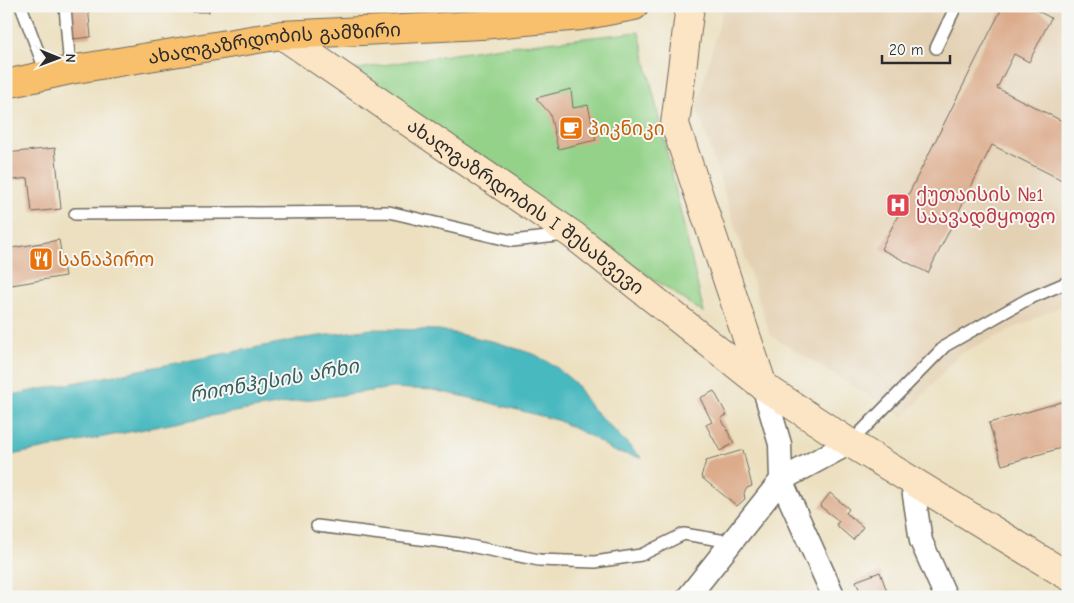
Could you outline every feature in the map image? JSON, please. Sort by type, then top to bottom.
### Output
[{"type":"main road","name":"ახალგაზრდობის გამზირი","points":[[6,84],[59,72],[282,35],[481,26],[582,16],[634,6]]},
{"type":"street","points":[[690,6],[675,124],[763,386],[780,444],[781,480],[834,597]]},
{"type":"street","name":"ახალგაზრდობის I შესახვევი","points":[[282,35],[573,235],[763,386],[850,444],[1068,576]]},
{"type":"street","points":[[688,597],[781,480],[850,444]]},
{"type":"street","points":[[912,482],[921,541],[946,597]]},
{"type":"lane","points":[[21,6],[59,72]]},
{"type":"lane","points":[[59,72],[65,6]]},
{"type":"lane","points":[[936,48],[956,6]]},
{"type":"lane","points":[[75,214],[389,212],[512,241],[573,235]]},
{"type":"lane","points":[[850,444],[945,346],[1028,300],[1068,282]]},
{"type":"lane","points":[[317,526],[460,544],[539,560],[595,562],[641,555],[684,534],[732,542]]},
{"type":"shaded area","name":"ქუთაისის №1 საავადმყოფო","points":[[724,6],[1068,6],[1068,303],[959,354],[904,417],[770,335],[697,107]]},
{"type":"green space","points":[[639,32],[704,313],[345,71],[493,48]]},
{"type":"water","name":"რიონჰესის არხი","points":[[372,329],[439,330],[496,342],[536,355],[556,367],[575,383],[591,407],[642,458],[613,451],[592,437],[557,420],[433,390],[393,388],[211,416],[6,456],[6,396],[305,338]]},
{"type":"building","points":[[69,6],[88,6],[91,37],[73,39]]},
{"type":"building","points":[[193,6],[209,6],[209,12],[193,12]]},
{"type":"building","points":[[1003,6],[1038,6],[1036,10],[1051,18],[1029,62],[1014,54],[997,88],[1068,124],[1068,183],[992,145],[928,273],[881,249]]},
{"type":"building","points":[[571,89],[573,108],[588,105],[596,140],[558,149],[550,114],[536,98]]},
{"type":"building","points":[[55,148],[61,209],[32,212],[28,178],[6,181],[6,153]]},
{"type":"building","points":[[59,240],[65,276],[6,286],[6,249]]},
{"type":"building","points":[[714,391],[727,415],[721,418],[734,443],[720,451],[706,425],[712,422],[700,398]]},
{"type":"building","points":[[1068,400],[1068,446],[1002,465],[989,423]]},
{"type":"building","points":[[743,450],[752,486],[747,488],[744,493],[745,499],[737,506],[701,477],[706,461]]},
{"type":"building","points":[[830,493],[849,509],[846,513],[863,527],[853,540],[836,525],[839,521],[820,506]]},
{"type":"building","points":[[880,572],[889,597],[862,597],[856,581]]},
{"type":"place","name":"პიკნიკი","points":[[571,128]]},
{"type":"place","name":"ქუთაისის №1 საავადმყოფო","points":[[898,205]]},
{"type":"place","name":"სანაპირო","points":[[41,259]]}]
